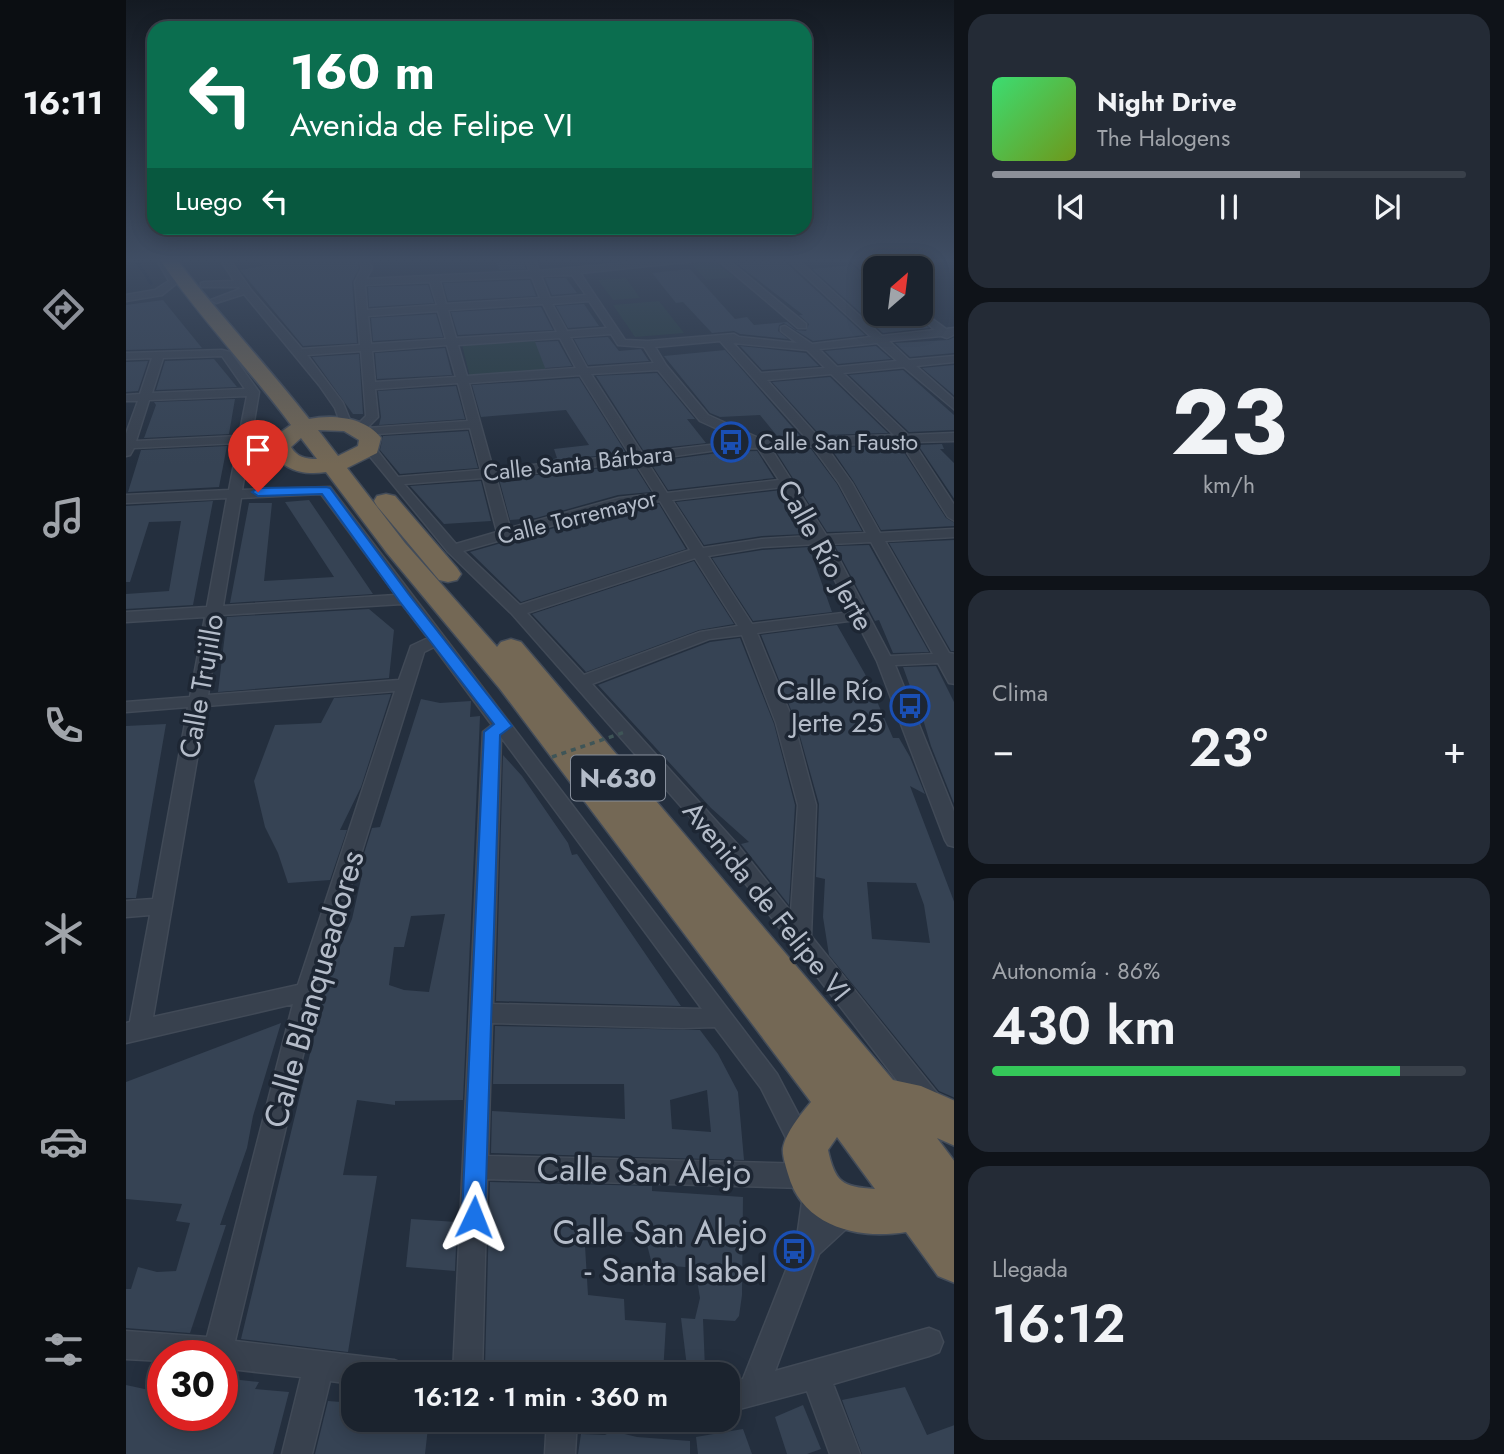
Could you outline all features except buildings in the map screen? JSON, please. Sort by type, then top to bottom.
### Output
[{"type":"highway","name":"N-630","points":[[221,328],[312,425],[350,450]]},
{"type":"highway","name":"N-630","points":[[242,328],[272,361],[312,425]]},
{"type":"highway","points":[[312,425],[350,450],[301,463],[282,452],[280,447],[288,435],[312,425]]},
{"type":"highway","name":"Avenida de Felipe VI","points":[[350,450],[396,548],[860,1101]]},
{"type":"highway","name":"N-630","points":[[860,1101],[944,1198],[954,1259]]},
{"type":"highway","points":[[944,1118],[909,1101],[860,1101],[816,1128],[821,1180],[866,1212],[944,1198]]},
{"type":"street","name":"Avenida de Felipe VI","points":[[280,328],[302,352],[345,412],[350,450],[405,599],[504,726],[769,1081],[821,1180]]},
{"type":"street","points":[[350,450],[372,418],[364,328]]},
{"type":"street","points":[[448,328],[505,534]]},
{"type":"street","points":[[560,328],[584,371],[748,631],[785,723],[807,805],[800,938]]},
{"type":"street","points":[[611,328],[622,343],[648,344],[724,339],[791,328]]},
{"type":"street","points":[[866,328],[954,407]]},
{"type":"street","points":[[785,329],[810,347],[905,439],[954,517]]},
{"type":"street","points":[[302,352],[613,331]]},
{"type":"street","points":[[724,339],[810,347],[949,332],[954,342]]},
{"type":"street","points":[[724,339],[816,442],[845,483],[949,659],[954,679]]},
{"type":"street","points":[[648,344],[662,366],[725,445]]},
{"type":"street","points":[[126,356],[222,353],[253,392]]},
{"type":"street","points":[[159,355],[127,447],[243,447],[282,452]]},
{"type":"street","points":[[759,377],[954,359]]},
{"type":"street","points":[[370,386],[662,366]]},
{"type":"street","points":[[126,398],[253,392]]},
{"type":"street","name":"Calle Trujillo","points":[[133,1031],[162,906],[253,392]]},
{"type":"street","points":[[704,418],[762,444],[954,437]]},
{"type":"street","points":[[126,499],[235,493],[350,450],[476,424]]},
{"type":"street","name":"Calle Santa Bárbara","points":[[394,481],[577,466],[725,445],[762,444]]},
{"type":"street","name":"Calle Río Jerte","points":[[762,444],[821,539],[885,662],[950,817],[954,840]]},
{"type":"street","name":"Avenida de Felipe VI","points":[[350,450],[394,481],[453,549],[517,611],[582,682],[729,848],[944,1118]]},
{"type":"street","name":"Calle Torremayor","points":[[453,549],[619,502],[787,483]]},
{"type":"street","points":[[517,611],[697,553],[762,543],[954,533]]},
{"type":"street","points":[[126,617],[405,599]]},
{"type":"street","points":[[582,682],[706,635],[861,615]]},
{"type":"street","name":"Calle Blanqueadores","points":[[220,1340],[307,992],[417,649],[437,640]]},
{"type":"street","points":[[885,662],[949,659]]},
{"type":"street","points":[[126,707],[406,685]]},
{"type":"street","points":[[468,1362],[492,732],[504,726]]},
{"type":"street","points":[[126,909],[162,906]]},
{"type":"street","points":[[133,1031],[307,992]]},
{"type":"street","points":[[482,1013],[683,1019],[722,1017]]},
{"type":"street","name":"Calle San Alejo","points":[[476,1167],[821,1180]]},
{"type":"street","points":[[809,1245],[821,1180]]},
{"type":"street","points":[[740,1395],[809,1245],[821,1180]]},
{"type":"street","points":[[740,1395],[929,1342]]},
{"type":"street","points":[[126,1345],[147,1346]]},
{"type":"street","points":[[238,1356],[341,1368]]},
{"type":"street","points":[[297,1454],[319,1365]]},
{"type":"street","points":[[815,1374],[845,1454]]},
{"type":"street","points":[[560,1454],[561,1432]]},
{"type":"path","points":[[552,757],[625,732]]},
{"type":"green space","points":[[629,328],[680,328],[684,333],[635,337]]},
{"type":"green space","points":[[535,341],[547,372],[470,377],[462,345]]},
{"type":"place","name":"Calle San Fausto","points":[[731,442]]},
{"type":"place","name":"Calle Río Jerte 25","points":[[910,706]]},
{"type":"place","name":"Calle San Alejo - Santa Isabel","points":[[794,1251]]},
{"type":"route","points":[[258,492],[326,490],[405,599],[504,726],[492,732],[474,1217]]}]
